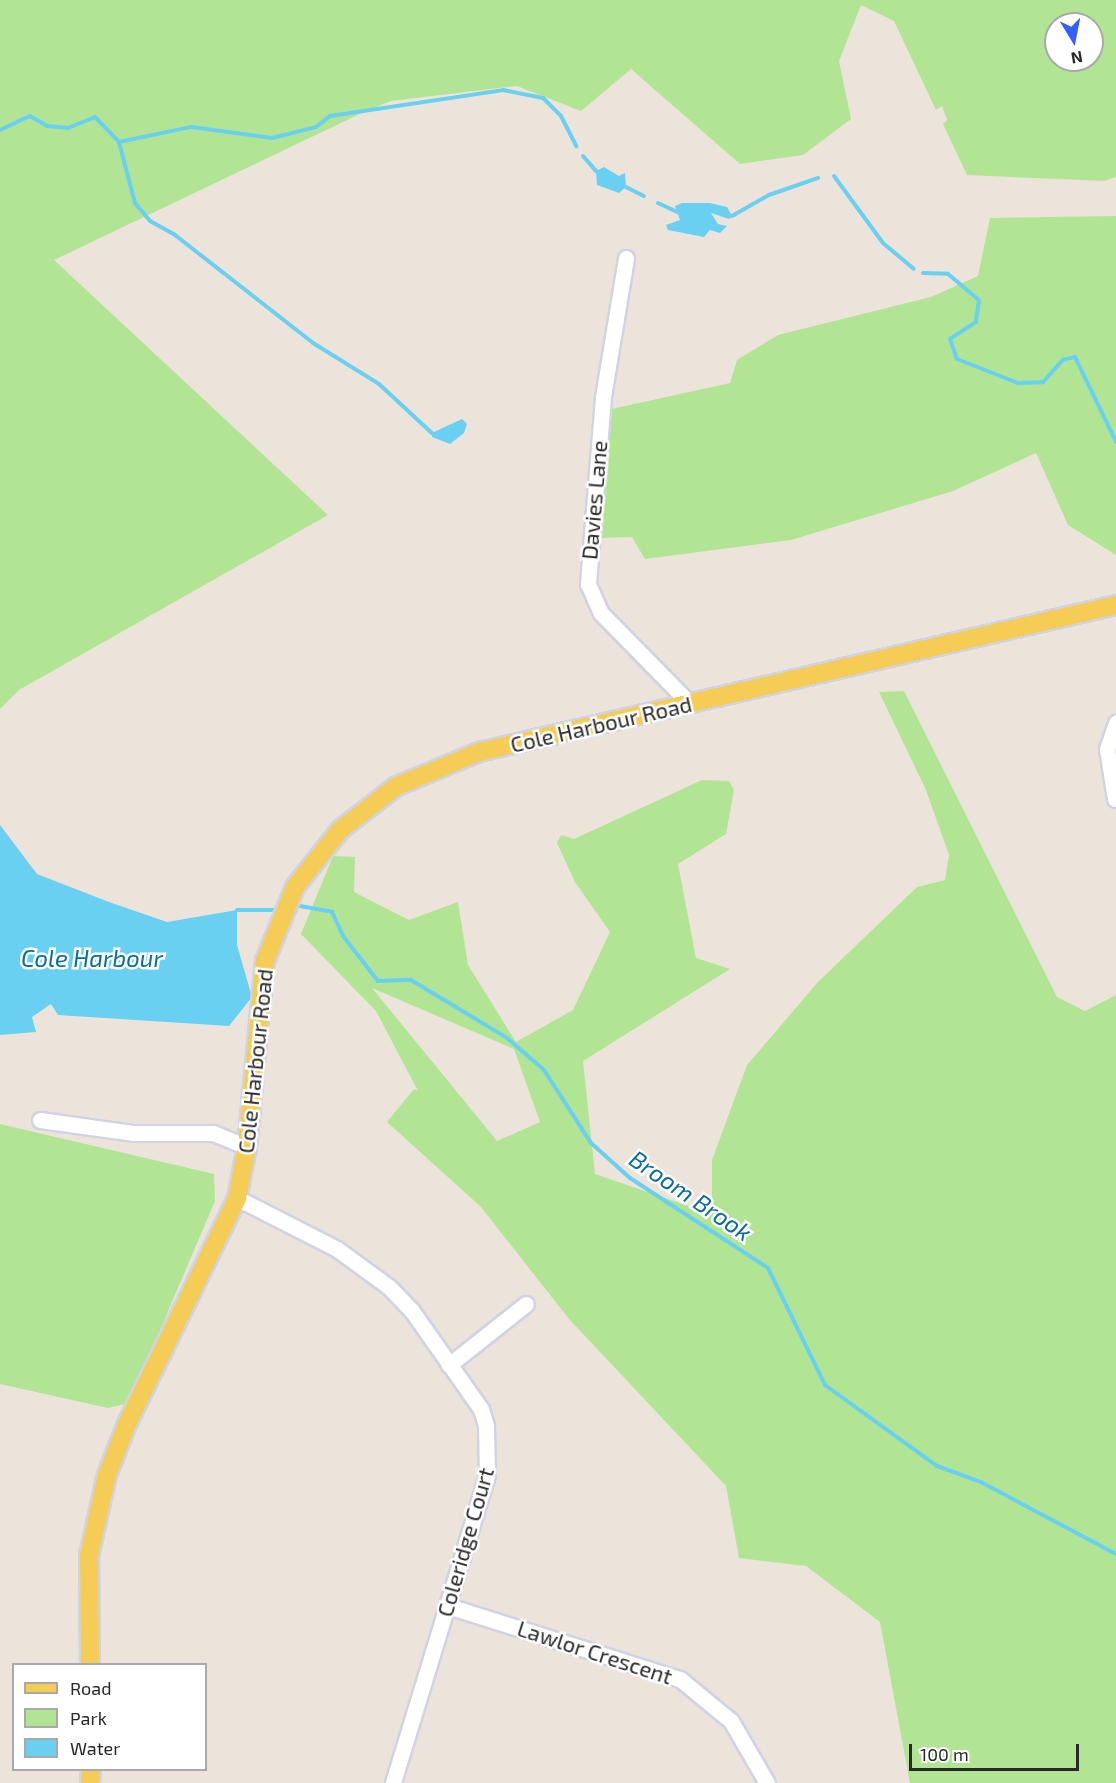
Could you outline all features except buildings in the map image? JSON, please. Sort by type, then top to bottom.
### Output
[{"type":"main road","name":"Cole Harbour Road","points":[[90,1663],[89,1556],[107,1475],[127,1424],[237,1198],[247,1147],[257,1006],[269,946],[295,887],[340,830],[391,789],[460,758],[1116,605]]},
{"type":"street","name":"Davies Lane","points":[[626,258],[603,398],[588,584],[601,613],[690,704]]},
{"type":"street","points":[[1115,799],[1107,749],[1116,723]]},
{"type":"street","points":[[40,1120],[134,1133],[213,1133],[247,1147]]},
{"type":"street","name":"Coleridge Court","points":[[237,1198],[365,1267],[412,1311],[481,1409],[490,1455],[448,1606],[393,1783]]},
{"type":"street","points":[[449,1365],[526,1304]]},
{"type":"street","name":"Lawlor Crescent","points":[[448,1606],[631,1661],[688,1684],[737,1728],[767,1783]]},
{"type":"green space","points":[[0,0],[1116,0],[1116,177],[1104,181],[967,175],[943,124],[947,120],[942,106],[936,110],[894,21],[861,5],[839,61],[851,119],[803,155],[740,164],[631,69],[581,111],[517,86],[391,101],[54,260],[328,515],[19,690],[0,709]]},
{"type":"green space","points":[[1116,216],[1116,555],[1068,525],[1036,453],[953,491],[791,540],[645,559],[632,537],[600,538],[607,410],[730,383],[737,360],[778,335],[931,297],[978,276],[990,218]]},
{"type":"green space","points":[[904,691],[1057,997],[1085,1011],[1116,995],[1116,1783],[910,1783],[880,1622],[806,1566],[739,1558],[726,1486],[569,1319],[481,1207],[387,1122],[414,1089],[418,1091],[376,1011],[301,934],[333,856],[355,857],[354,892],[409,920],[458,902],[468,965],[516,1042],[573,1010],[610,932],[575,882],[557,843],[561,835],[574,839],[702,780],[729,781],[734,790],[726,834],[678,864],[696,958],[730,969],[583,1061],[595,1174],[712,1214],[712,1160],[747,1065],[818,982],[917,887],[945,880],[949,855],[926,790],[879,692]],"holes":[[[372,988],[514,1049],[540,1122],[497,1141]]]},
{"type":"green space","points":[[0,1124],[214,1174],[215,1201],[129,1403],[108,1408],[0,1384]]},
{"type":"water","points":[[604,167],[619,176],[625,173],[626,187],[619,193],[597,185],[596,171]]},
{"type":"water","points":[[682,203],[710,203],[727,207],[732,216],[729,219],[711,213],[718,224],[727,226],[720,233],[710,230],[704,237],[668,230],[666,225],[680,220],[675,206]]},
{"type":"water","points":[[462,419],[467,424],[464,433],[450,444],[432,437],[432,433]]},
{"type":"water","name":"Cole Harbour","points":[[0,825],[37,874],[109,902],[167,922],[237,910],[237,945],[252,997],[229,1026],[58,1015],[51,1004],[32,1017],[36,1032],[0,1035]]},
{"type":"waterway","points":[[119,142],[191,127],[272,138],[316,127],[330,116],[503,90],[543,98],[561,116],[576,146]]},
{"type":"waterway","points":[[0,130],[30,116],[47,126],[68,128],[95,117],[119,142],[135,203],[150,221],[175,235],[313,343],[379,384],[432,433]]},
{"type":"waterway","points":[[583,156],[596,171]]},
{"type":"waterway","points":[[834,176],[883,243],[914,269]]},
{"type":"waterway","points":[[732,216],[769,195],[818,178]]},
{"type":"waterway","points":[[626,187],[644,196]]},
{"type":"waterway","points":[[658,203],[679,213]]},
{"type":"waterway","points":[[923,273],[948,274],[979,300],[976,322],[950,339],[957,359],[1018,383],[1043,382],[1063,360],[1075,357],[1116,442]]},
{"type":"waterway","name":"Broom Brook","points":[[294,905],[332,912],[343,936],[378,981],[411,980],[507,1038],[544,1070],[591,1143],[630,1178],[768,1268],[825,1385],[937,1466],[981,1482],[1116,1554]]},
{"type":"waterway","name":"Broom Brook","points":[[237,910],[279,910]]}]
